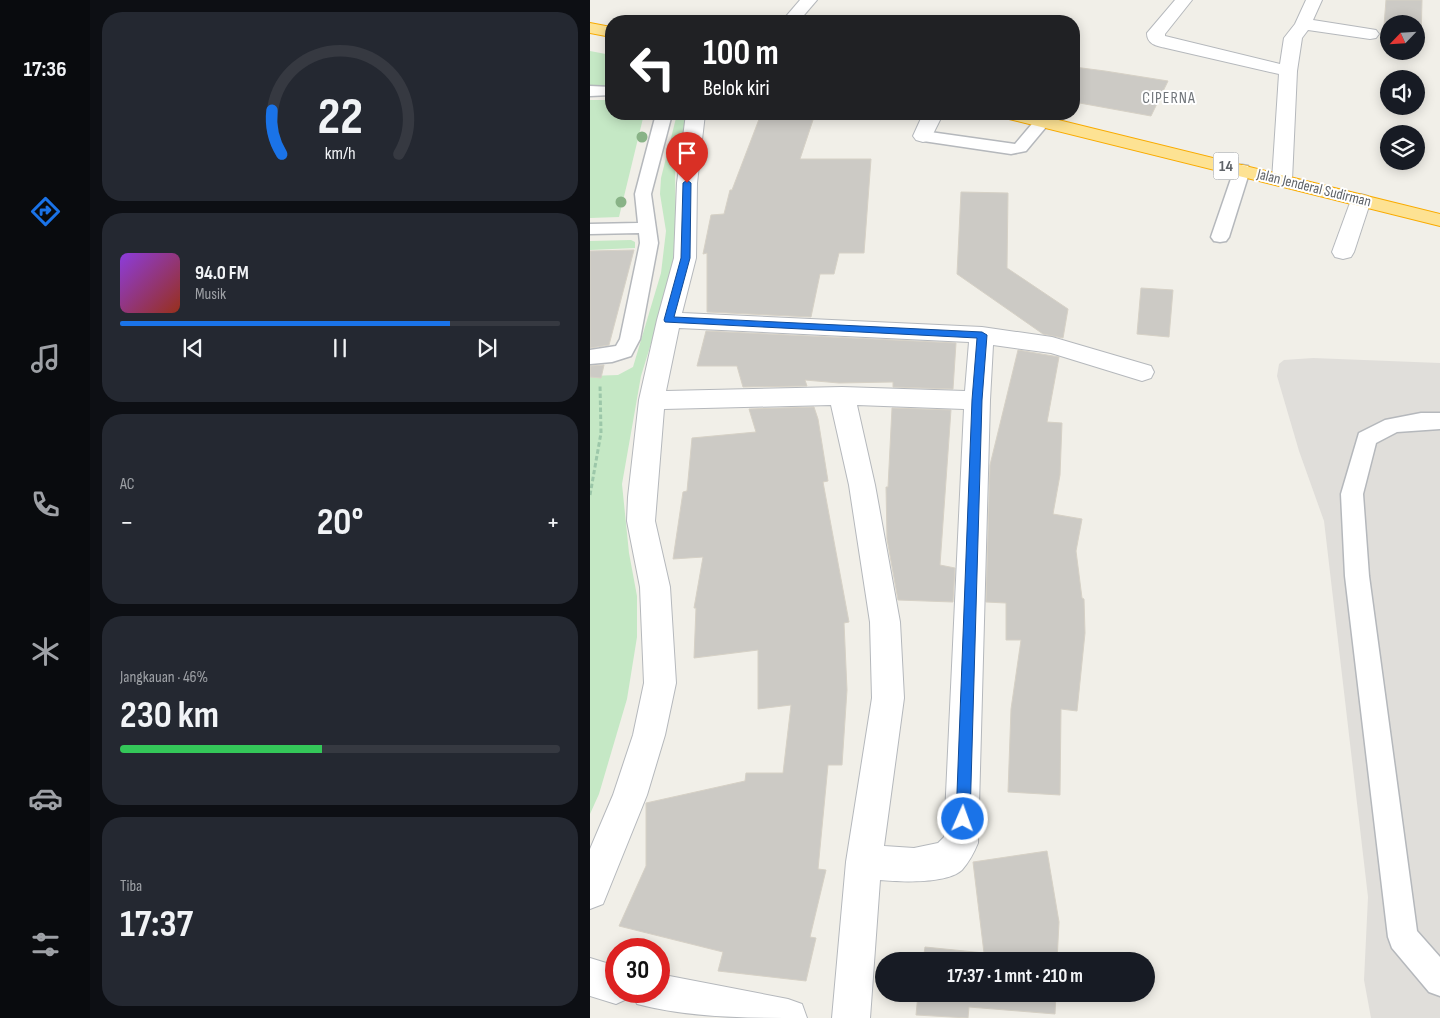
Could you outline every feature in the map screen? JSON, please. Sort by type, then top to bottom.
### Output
[{"type":"highway","points":[[590,28],[605,31]]},
{"type":"highway","name":"Jalan Jenderal Sudirman","points":[[1039,120],[1440,220]]},
{"type":"street","points":[[795,15],[809,0]]},
{"type":"street","points":[[1184,0],[1156,33],[1156,39],[1166,44],[1288,71]]},
{"type":"street","points":[[1282,180],[1288,71],[1293,38],[1303,24],[1314,0]]},
{"type":"street","points":[[1303,24],[1370,34]]},
{"type":"street","points":[[590,891],[630,794],[649,736],[660,683],[656,587],[641,522],[642,497],[652,400],[669,320],[685,258],[687,183],[694,120]]},
{"type":"street","points":[[924,136],[931,120]]},
{"type":"street","points":[[1343,252],[1361,200]]},
{"type":"street","points":[[669,320],[982,335],[1052,345],[1142,372]]},
{"type":"street","points":[[864,862],[914,865],[948,859],[961,843],[977,400],[982,335]]},
{"type":"street","points":[[652,400],[842,396],[977,400]]},
{"type":"street","points":[[842,396],[862,485],[885,622],[888,698],[864,862],[851,1018]]},
{"type":"street","points":[[590,976],[605,981]]},
{"type":"street","points":[[670,995],[788,1018]]},
{"type":"lane","points":[[590,91],[605,91]]},
{"type":"lane","points":[[594,357],[612,356],[624,351],[630,339],[649,243],[643,194],[662,120]]},
{"type":"lane","points":[[924,136],[1011,149],[1020,148],[1043,121]]},
{"type":"lane","points":[[1220,237],[1242,170]]},
{"type":"lane","points":[[590,229],[647,228]]},
{"type":"lane","points":[[1440,420],[1392,425],[1367,439],[1352,494],[1357,576],[1403,937],[1440,982]]},
{"type":"path","points":[[590,495],[601,433],[601,403],[594,357]]},
{"type":"shaded area","points":[[1313,358],[1440,363],[1440,1018],[1371,1018],[1364,980],[1368,897],[1324,521],[1299,451],[1277,376],[1279,364],[1284,360]]},
{"type":"green space","points":[[590,51],[605,54],[605,87],[590,86]]},
{"type":"green space","points":[[590,100],[605,100],[605,120],[643,120],[619,217],[590,218]]},
{"type":"green space","points":[[676,120],[687,120],[675,169],[676,231],[674,269],[641,376],[622,484],[629,553],[637,596],[637,637],[627,699],[599,794],[590,814],[590,376],[618,375],[633,367],[661,273],[666,231],[660,194],[661,178]]},
{"type":"green space","points":[[631,240],[635,242],[635,248],[590,250],[590,241]]},
{"type":"building","points":[[1386,0],[1422,0],[1422,15],[1385,15]]},
{"type":"building","points":[[1080,68],[1168,81],[1151,116],[1080,103]]},
{"type":"building","points":[[759,120],[813,120],[800,159],[871,159],[864,253],[839,253],[834,274],[820,274],[811,317],[707,312],[707,253],[703,254],[711,215],[724,214],[730,190],[732,190]]},
{"type":"building","points":[[961,192],[1008,193],[1007,268],[1068,309],[1063,338],[1043,334],[957,274]]},
{"type":"building","points":[[634,250],[609,345],[590,348],[590,251]]},
{"type":"building","points":[[1141,288],[1173,290],[1169,337],[1137,334]]},
{"type":"building","points":[[706,331],[956,343],[953,389],[893,387],[893,382],[839,383],[805,380],[807,386],[743,387],[737,366],[697,366]]},
{"type":"building","points":[[1018,350],[1059,357],[1047,422],[1062,423],[1060,475],[1053,514],[1082,519],[1076,551],[1082,598],[1084,599],[1085,633],[1077,711],[1061,709],[1060,795],[1008,792],[1011,709],[1021,640],[1006,640],[1006,603],[986,602],[990,465]]},
{"type":"building","points":[[604,365],[601,378],[590,377],[590,366]]},
{"type":"building","points":[[814,407],[818,419],[828,481],[823,482],[849,622],[844,623],[847,690],[842,765],[828,765],[818,869],[826,870],[810,937],[816,938],[806,981],[718,971],[723,952],[619,926],[646,866],[646,803],[745,781],[746,773],[783,773],[791,705],[758,709],[758,650],[694,658],[696,608],[694,608],[703,557],[673,559],[683,492],[687,491],[692,438],[756,432],[749,409]]},
{"type":"building","points":[[892,408],[951,410],[940,565],[955,568],[953,602],[898,600],[887,539],[886,487],[888,487]]},
{"type":"building","points":[[1047,851],[1059,922],[1057,952],[984,952],[973,862]]},
{"type":"building","points":[[925,947],[974,952],[924,952]]},
{"type":"building","points":[[917,1002],[1056,1002],[1055,1014],[969,1007],[968,1018],[916,1015]]},
{"type":"district","name":"CIPERNA","points":[[1169,98]]},
{"type":"route","points":[[687,183],[685,258],[669,320],[982,335],[977,400],[963,819]]}]
